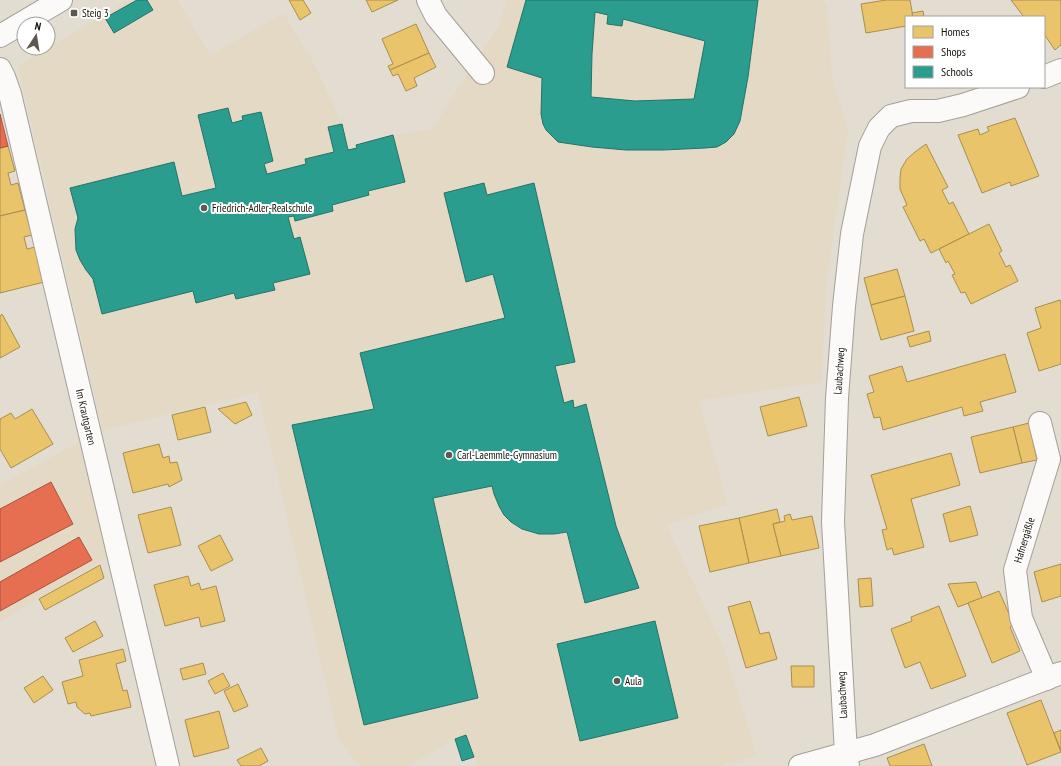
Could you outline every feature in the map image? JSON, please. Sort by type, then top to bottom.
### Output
[{"type":"street","points":[[0,36],[61,0]]},
{"type":"street","points":[[428,0],[436,16],[483,73]]},
{"type":"street","name":"Im Krautgarten","points":[[0,69],[11,101],[168,766]]},
{"type":"street","points":[[1045,77],[1061,70]]},
{"type":"street","name":"Laubachweg","points":[[847,760],[833,522],[837,398],[844,306],[852,234],[870,146],[879,128],[892,116],[910,112],[938,111],[963,105],[1015,88]]},
{"type":"street","name":"Hafnergäßle","points":[[800,766],[847,760],[875,745],[1054,676],[1021,618],[1015,570],[1049,459],[1040,423]]},
{"type":"shaded area","points":[[129,0],[177,0],[210,55],[284,14],[314,64],[342,124],[349,150],[357,148],[356,145],[393,135],[432,129],[499,26],[507,0],[823,0],[827,7],[832,80],[848,129],[827,278],[821,382],[699,400],[727,504],[666,525],[723,646],[757,756],[721,766],[477,766],[466,735],[455,739],[408,766],[360,766],[339,740],[258,392],[103,430],[18,66],[35,56],[56,56],[56,43]]},
{"type":"shaded area","points":[[80,442],[108,557],[0,622],[0,485]]},
{"type":"building: Homes","points":[[289,0],[303,0],[311,13],[300,20]]},
{"type":"building: Homes","points":[[366,0],[398,0],[372,12]]},
{"type":"building: Homes","points":[[886,0],[910,0],[913,16],[905,16],[905,26],[866,33],[861,4]]},
{"type":"building: Homes","points":[[1011,0],[1061,0],[1061,45],[1055,50],[1045,35],[1045,16],[1023,16]]},
{"type":"building: Homes","points":[[923,11],[924,16],[913,16],[912,13]]},
{"type":"building: Homes","points":[[416,24],[429,53],[390,70],[388,66],[393,64],[382,39]]},
{"type":"building: Homes","points":[[429,53],[436,67],[414,78],[417,86],[406,91],[398,74],[393,76],[390,70]]},
{"type":"building: Homes","points":[[1015,118],[1039,176],[1011,186],[1010,182],[982,193],[958,135],[978,129],[980,135],[989,131],[987,127]]},
{"type":"building: Homes","points":[[926,144],[948,187],[942,190],[949,204],[953,202],[969,234],[931,253],[924,239],[920,241],[903,207],[907,205],[900,189],[901,169],[907,159]]},
{"type":"building: Homes","points":[[8,146],[15,171],[8,173],[11,185],[18,183],[25,210],[0,216],[0,148]]},
{"type":"building: Homes","points":[[25,210],[32,235],[24,237],[27,249],[35,247],[44,282],[0,293],[0,216]]},
{"type":"building: Homes","points":[[989,224],[1002,251],[999,253],[1006,267],[1010,265],[1018,281],[971,304],[965,292],[961,293],[952,275],[955,274],[948,261],[946,263],[939,249]]},
{"type":"building: Homes","points":[[897,269],[905,296],[871,305],[864,278]]},
{"type":"building: Homes","points":[[905,296],[914,331],[881,340],[871,305]]},
{"type":"building: Homes","points":[[1060,300],[1061,364],[1039,371],[1027,333],[1041,328],[1035,308]]},
{"type":"building: Homes","points":[[2,314],[20,347],[0,358],[0,316]]},
{"type":"building: Homes","points":[[929,331],[931,341],[910,347],[907,337]]},
{"type":"building: Homes","points":[[1005,354],[1016,392],[980,402],[983,411],[964,416],[962,407],[883,430],[880,417],[874,418],[867,394],[874,392],[869,376],[902,366],[907,382]]},
{"type":"building: Homes","points":[[799,397],[807,426],[768,436],[760,407]]},
{"type":"building: Homes","points":[[246,402],[252,415],[235,424],[218,409]]},
{"type":"building: Homes","points":[[205,407],[211,432],[178,440],[172,415]]},
{"type":"building: Homes","points":[[32,409],[53,444],[11,468],[0,449],[0,419],[11,413],[15,419]]},
{"type":"building: Homes","points":[[1029,423],[1037,460],[1022,463],[1013,427]]},
{"type":"building: Homes","points":[[1013,427],[1022,463],[980,473],[971,437]]},
{"type":"building: Homes","points":[[159,444],[163,458],[169,456],[170,463],[177,462],[182,480],[169,487],[168,484],[133,493],[123,453]]},
{"type":"building: Homes","points":[[951,453],[960,485],[911,499],[924,547],[894,555],[892,548],[887,550],[882,530],[887,529],[871,475]]},
{"type":"building: Homes","points":[[970,506],[978,535],[950,542],[943,514]]},
{"type":"building: Homes","points":[[171,507],[181,545],[148,553],[138,515]]},
{"type":"building: Homes","points":[[777,509],[780,522],[773,524],[781,556],[749,563],[739,518]]},
{"type":"building: Homes","points":[[790,514],[792,520],[812,516],[819,548],[781,556],[773,524],[785,521],[784,516]]},
{"type":"building: Homes","points":[[739,518],[749,563],[710,572],[699,526]]},
{"type":"building: Homes","points":[[220,535],[233,560],[211,571],[198,546]]},
{"type":"building: Homes","points":[[1061,564],[1061,596],[1042,602],[1034,572]]},
{"type":"building: Homes","points":[[100,565],[104,578],[45,610],[39,599]]},
{"type":"building: Homes","points":[[188,576],[191,586],[199,583],[201,590],[216,586],[225,621],[201,627],[199,617],[165,626],[154,585]]},
{"type":"building: Homes","points":[[871,578],[873,606],[860,607],[858,579]]},
{"type":"building: Homes","points":[[976,582],[982,598],[958,607],[948,584]]},
{"type":"building: Homes","points":[[999,591],[1014,625],[1010,627],[1020,651],[992,663],[968,603]]},
{"type":"building: Homes","points":[[750,601],[760,634],[769,632],[777,659],[746,668],[728,607]]},
{"type":"building: Homes","points":[[939,606],[966,676],[931,689],[920,662],[905,668],[891,629],[912,621],[911,617]]},
{"type":"building: Homes","points":[[95,621],[103,636],[73,652],[65,638]]},
{"type":"building: Homes","points":[[123,649],[126,661],[116,664],[123,691],[127,690],[131,707],[91,716],[90,713],[85,714],[77,707],[76,702],[68,704],[62,682],[83,676],[79,660]]},
{"type":"building: Homes","points":[[203,663],[206,674],[183,680],[180,669]]},
{"type":"building: Homes","points":[[791,666],[814,666],[814,687],[792,687]]},
{"type":"building: Homes","points":[[223,673],[230,686],[215,694],[208,681]]},
{"type":"building: Homes","points":[[43,676],[53,690],[34,703],[24,688]]},
{"type":"building: Homes","points":[[238,684],[248,706],[234,712],[224,691]]},
{"type":"building: Homes","points":[[1041,700],[1061,752],[1027,765],[1007,713]]},
{"type":"building: Homes","points":[[219,711],[229,748],[194,757],[185,720]]},
{"type":"building: Homes","points":[[1061,730],[1061,751],[1054,733]]},
{"type":"building: Homes","points":[[924,744],[932,766],[890,766],[887,758]]},
{"type":"building: Homes","points":[[261,748],[268,761],[259,766],[241,766],[237,760]]},
{"type":"building: Shops","points":[[0,114],[8,146],[0,148]]},
{"type":"building: Shops","points":[[51,482],[73,524],[0,562],[0,509]]},
{"type":"building: Shops","points":[[79,537],[92,560],[0,611],[0,582]]},
{"type":"building: Schools","points":[[137,0],[147,0],[153,10],[114,33],[105,18]]},
{"type":"building: Schools","points":[[526,0],[758,0],[748,77],[740,121],[734,134],[726,142],[717,147],[663,150],[626,150],[558,142],[546,130],[543,124],[541,114],[542,78],[507,67]],"holes":[[[595,12],[608,15],[607,24],[622,26],[623,19],[705,41],[694,99],[635,101],[591,97]]]},
{"type":"building: Schools","name":"Friedrich-Adler-Realschule","points":[[228,108],[232,123],[243,120],[242,116],[261,112],[273,161],[264,164],[267,174],[306,164],[305,159],[334,152],[328,127],[342,124],[348,150],[357,148],[356,145],[393,135],[405,182],[368,191],[369,195],[332,205],[333,211],[295,221],[294,216],[288,217],[294,239],[300,237],[310,274],[273,283],[275,290],[236,299],[234,293],[196,303],[193,291],[102,314],[93,279],[80,260],[76,250],[75,229],[78,218],[70,188],[174,162],[182,196],[216,188],[198,115]]},
{"type":"building: Schools","name":"Carl-Laemmle-Gymnasium","points":[[484,183],[487,195],[534,183],[575,362],[555,366],[564,403],[573,400],[574,408],[586,404],[616,526],[639,588],[585,603],[567,532],[539,534],[522,529],[511,522],[504,515],[494,494],[492,486],[433,498],[478,698],[364,725],[292,425],[374,409],[360,353],[505,318],[493,274],[466,282],[444,193]]},
{"type":"building: Schools","name":"Aula","points":[[655,621],[678,718],[580,741],[557,644]]},
{"type":"building: Schools","points":[[466,735],[474,757],[462,761],[455,739]]},
{"type":"place","name":"Steig 3","points":[[74,13]]},
{"type":"place","name":"Friedrich-Adler-Realschule","points":[[204,208]]},
{"type":"place","name":"Carl-Laemmle-Gymnasium","points":[[449,455]]},
{"type":"place","name":"Aula","points":[[617,681]]}]
